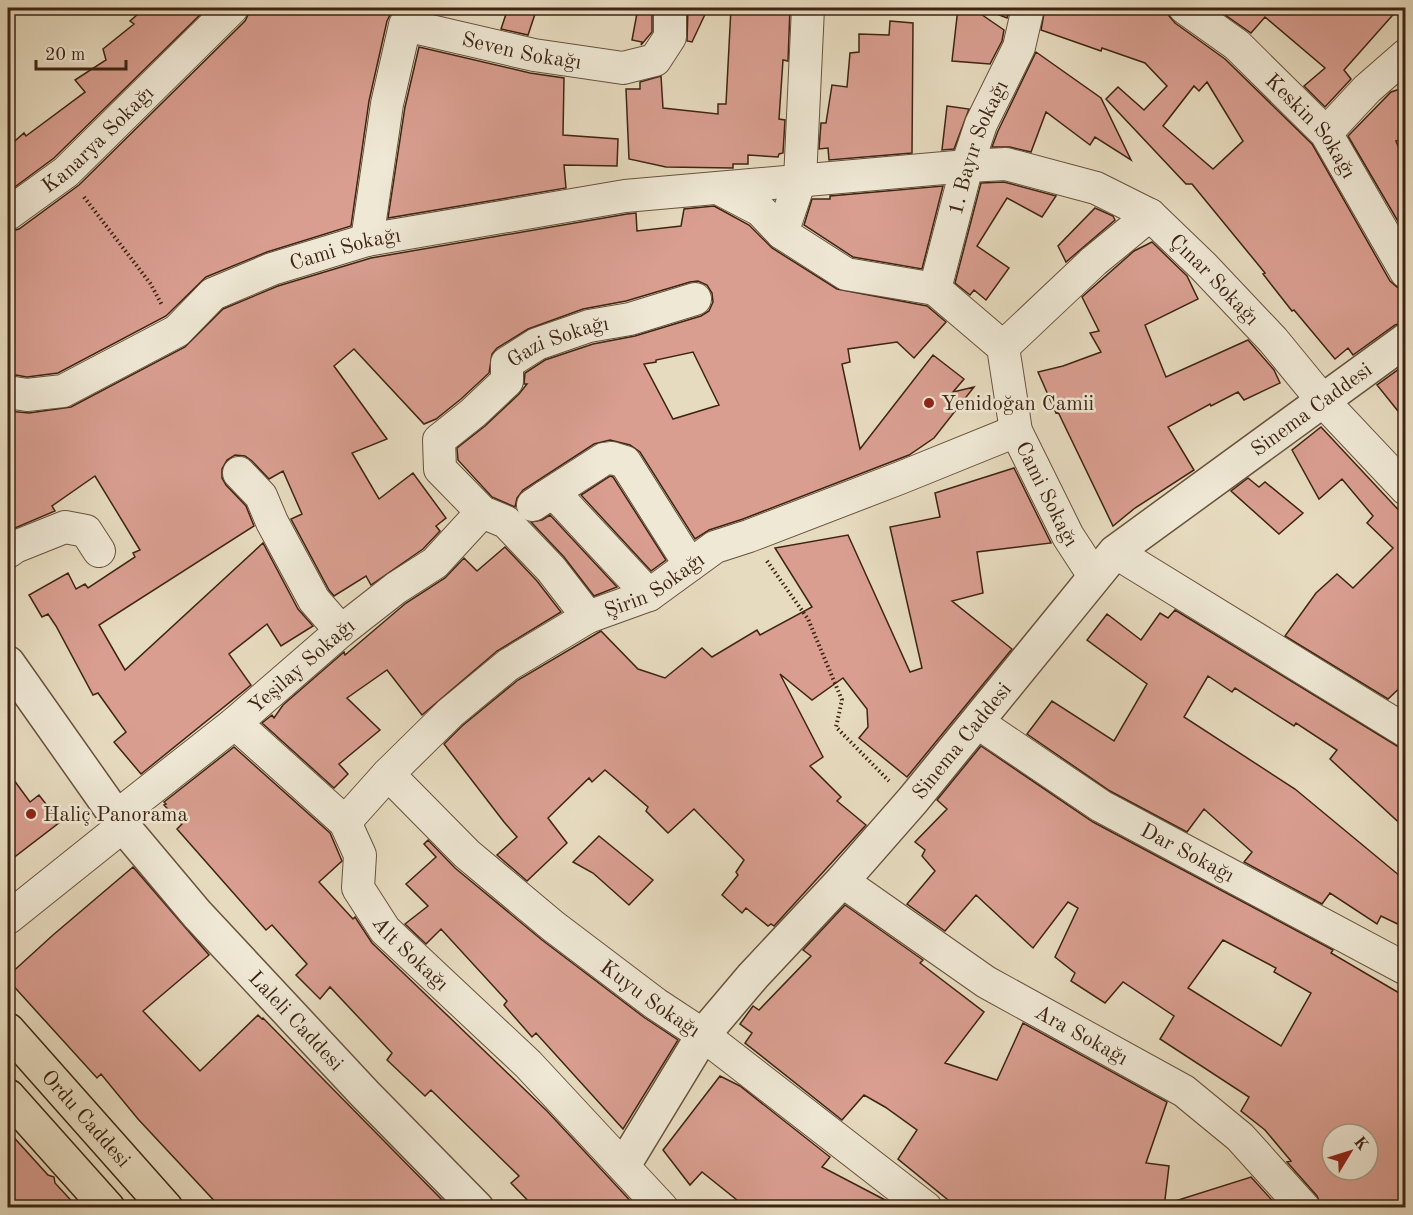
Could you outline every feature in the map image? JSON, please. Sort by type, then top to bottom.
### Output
[{"type":"main road","name":"Ordu Caddesi","points":[[8,1030],[166,1208]]},
{"type":"main road","name":"Ordu Caddesi","points":[[8,1096],[108,1208]]},
{"type":"street","name":"Kanarya Sokağı","points":[[8,214],[66,172],[232,8]]},
{"type":"street","name":"Seven Sokağı","points":[[368,240],[387,104],[404,16],[534,56],[623,68],[655,60],[670,37],[670,8]]},
{"type":"street","points":[[782,233],[800,180],[808,8]]},
{"type":"street","name":"1. Bayır Sokağı","points":[[935,289],[967,166],[981,124],[1019,47],[1028,8]]},
{"type":"street","name":"Keskin Sokağı","points":[[1185,8],[1237,45],[1326,133],[1406,272]]},
{"type":"street","points":[[1326,133],[1367,89],[1406,55]]},
{"type":"street","name":"Çınar Sokağı","points":[[967,166],[1006,164],[1096,188],[1150,215],[1203,266],[1273,340],[1323,401],[1406,489]]},
{"type":"street","name":"Cami Sokağı","points":[[8,392],[27,395],[63,391],[177,331],[213,294],[272,269],[368,240],[625,196],[967,166]]},
{"type":"street","points":[[718,188],[760,210],[782,233],[846,274],[935,289],[1004,347],[1094,261],[1150,215]]},
{"type":"street","name":"Gazi Sokağı","points":[[494,517],[440,469],[439,440],[473,413],[507,381],[507,363],[537,344],[589,326],[630,319],[695,299]]},
{"type":"street","name":"Sinema Caddesi","points":[[624,1165],[703,1035],[753,976],[842,881],[913,800],[1115,552],[1406,340]]},
{"type":"street","name":"Cami Sokağı","points":[[1004,347],[1016,431],[1068,536],[1094,576]]},
{"type":"street","name":"Şirin Sokağı","points":[[345,822],[388,774],[450,713],[508,665],[588,617],[649,595],[715,547],[749,536],[1016,431]]},
{"type":"street","name":"Yeşilay Sokağı","points":[[8,918],[341,631],[396,588],[435,563],[494,517],[545,497],[604,459],[612,458],[625,462],[690,565]]},
{"type":"street","points":[[239,473],[261,496],[272,522],[314,600],[341,631]]},
{"type":"street","points":[[545,497],[558,497],[649,595]]},
{"type":"street","points":[[494,517],[551,569],[588,617]]},
{"type":"street","points":[[8,552],[65,527],[86,531],[99,551]]},
{"type":"street","points":[[1115,552],[1406,731]]},
{"type":"street","name":"Laleli Caddesi","points":[[8,663],[120,821],[205,923],[365,1094],[477,1208]]},
{"type":"street","name":"Dar Sokağı","points":[[977,722],[1101,806],[1406,969]]},
{"type":"street","name":"Alt Sokağı","points":[[235,723],[345,822],[360,855],[358,888],[385,930],[528,1064],[624,1165]]},
{"type":"street","name":"Kuyu Sokağı","points":[[388,774],[468,854],[553,926],[656,1004],[703,1035],[926,1208]]},
{"type":"street","name":"Ara Sokağı","points":[[842,881],[986,982],[1184,1091],[1240,1137],[1304,1208]]},
{"type":"street","points":[[624,1165],[662,1208]]},
{"type":"path","points":[[66,172],[150,283],[177,331]]},
{"type":"path","points":[[749,536],[808,619],[842,700],[836,727],[881,774],[913,800]]},
{"type":"building","points":[[145,8],[207,8],[54,158],[8,192],[8,147],[24,133],[26,136],[85,92],[75,80],[106,60],[103,49],[134,24],[130,21]]},
{"type":"building","points":[[249,8],[368,8],[370,11],[390,9],[369,101],[351,226],[267,252],[206,277],[166,316],[58,373],[27,377],[10,374],[8,368],[8,232],[19,229],[79,185],[245,21]]},
{"type":"building","points":[[508,8],[537,8],[528,35],[501,29]]},
{"type":"building","points":[[638,8],[652,8],[652,32],[641,45],[642,42],[632,40]]},
{"type":"building","points":[[688,8],[708,8],[692,42],[687,41]]},
{"type":"building","points":[[731,8],[790,8],[788,61],[783,60],[779,119],[785,120],[783,153],[778,157],[748,155],[748,164],[733,164],[733,168],[666,167],[629,159],[626,89],[640,89],[640,82],[661,76],[663,108],[718,114],[718,104],[726,104]]},
{"type":"building","points":[[958,8],[972,8],[1004,30],[1002,41],[990,64],[952,61]]},
{"type":"building","points":[[989,8],[1010,8],[1007,18],[989,11]]},
{"type":"building","points":[[1045,8],[1167,8],[1169,16],[1175,23],[1225,59],[1312,144],[1390,281],[1406,290],[1406,322],[1395,325],[1353,355],[1348,348],[1335,359],[1294,310],[1292,311],[1263,274],[1265,273],[1192,184],[1186,184],[1106,99],[1118,87],[1144,110],[1167,86],[1145,63],[1102,48],[1101,51],[1041,30]],"holes":[[[1207,82],[1243,141],[1213,169],[1163,126],[1194,86],[1199,91]]]},
{"type":"building","points":[[1224,8],[1399,8],[1344,70],[1351,79],[1325,107],[1304,86],[1325,68],[1265,17],[1251,33],[1221,12]]},
{"type":"building","points":[[890,21],[913,23],[912,153],[829,160],[828,148],[819,149],[821,123],[826,123],[832,85],[847,87],[850,53],[859,52],[859,34],[889,35]]},
{"type":"building","points":[[419,47],[530,73],[564,78],[563,135],[618,139],[617,166],[564,165],[566,188],[388,218],[405,107]]},
{"type":"building","points":[[1036,52],[1101,98],[1131,160],[1095,137],[1090,145],[1046,112],[1031,152],[1010,147],[992,147]]},
{"type":"building","points":[[1406,87],[1406,138],[1396,141],[1406,166],[1406,235],[1348,136],[1391,92]]},
{"type":"building","points":[[947,106],[969,109],[954,149],[942,150]]},
{"type":"building","points":[[1004,182],[1056,196],[1042,217],[1007,198],[977,246],[1009,268],[986,300],[974,290],[970,295],[955,283],[981,183]]},
{"type":"building","points":[[943,186],[922,269],[853,257],[804,225],[812,199]]},
{"type":"building","points":[[714,206],[749,225],[772,248],[837,289],[927,306],[946,322],[914,358],[897,342],[848,349],[850,362],[842,364],[860,449],[933,355],[964,379],[953,392],[974,387],[934,438],[909,455],[709,530],[695,539],[640,452],[630,445],[610,440],[594,444],[523,490],[517,498],[515,507],[492,497],[458,460],[457,448],[485,426],[519,394],[527,384],[524,384],[525,373],[545,360],[593,344],[635,336],[701,316],[709,311],[713,302],[712,293],[707,285],[698,281],[690,282],[626,301],[583,309],[528,329],[497,348],[492,354],[489,373],[436,419],[424,424],[354,349],[334,366],[387,439],[352,453],[379,499],[413,473],[446,518],[436,526],[440,531],[423,549],[371,585],[366,576],[334,596],[291,519],[302,514],[283,471],[269,479],[245,456],[235,455],[227,460],[222,469],[222,478],[246,506],[254,526],[99,625],[125,670],[263,543],[298,609],[313,626],[281,646],[267,624],[229,654],[251,685],[141,774],[114,742],[126,732],[98,693],[93,695],[56,626],[48,614],[42,617],[29,595],[68,573],[76,589],[85,584],[88,588],[135,557],[133,553],[140,550],[95,476],[52,506],[55,511],[8,531],[8,411],[29,413],[71,407],[185,347],[223,309],[278,286],[371,258],[636,213],[637,231],[681,226],[684,209]],"holes":[[[693,352],[719,405],[673,419],[644,364]]]},
{"type":"building","points":[[1095,208],[1113,216],[1115,220],[1066,262],[1058,246]]},
{"type":"building","points":[[1152,242],[1187,276],[1198,299],[1145,325],[1166,377],[1248,340],[1274,370],[1280,383],[1244,400],[1238,392],[1168,427],[1194,470],[1135,508],[1113,526],[1038,372],[1063,366],[1101,352],[1090,333],[1099,331],[1082,297],[1134,251]]},
{"type":"building","points":[[1406,364],[1406,421],[1377,385]]},
{"type":"building","points":[[1321,427],[1406,518],[1406,682],[1388,699],[1285,636],[1316,593],[1337,574],[1353,588],[1393,548],[1367,523],[1373,516],[1342,479],[1319,499],[1292,450]]},
{"type":"building","points":[[1014,468],[1051,543],[977,552],[983,593],[952,601],[1012,649],[907,777],[859,738],[868,727],[867,709],[843,678],[812,700],[780,674],[823,757],[810,766],[841,797],[837,801],[866,825],[774,926],[771,924],[768,926],[746,908],[742,913],[722,895],[738,875],[736,872],[744,860],[694,809],[668,833],[646,811],[648,807],[605,770],[592,782],[589,778],[548,818],[567,843],[527,881],[497,855],[517,837],[444,744],[462,726],[518,680],[601,631],[638,669],[665,678],[702,648],[712,657],[757,630],[760,635],[812,607],[775,548],[848,535],[910,672],[922,668],[890,527],[940,517],[935,493]]},
{"type":"building","points":[[610,476],[613,477],[666,560],[651,571],[581,495]]},
{"type":"building","points":[[1248,478],[1259,487],[1265,482],[1303,513],[1279,534],[1231,491]]},
{"type":"building","points":[[550,515],[617,587],[594,596],[564,557],[531,522],[542,520]]},
{"type":"building","points":[[505,547],[537,581],[561,612],[497,651],[422,715],[387,670],[347,698],[380,730],[339,764],[348,774],[334,788],[262,723],[272,715],[274,718],[283,705],[344,652],[345,655],[406,603],[445,578],[464,558],[477,571]]},
{"type":"building","points":[[1175,610],[1397,746],[1406,749],[1406,829],[1330,759],[1337,750],[1296,723],[1294,726],[1235,688],[1232,692],[1208,676],[1184,717],[1295,789],[1406,881],[1406,928],[1381,916],[1377,924],[1330,893],[1322,904],[1244,862],[1252,852],[1204,809],[1187,832],[1110,791],[1027,734],[1052,701],[1114,741],[1147,684],[1087,640],[1107,614],[1141,640],[1160,613],[1168,618]]},
{"type":"building","points":[[981,746],[1093,822],[1333,950],[1331,953],[1406,997],[1406,1208],[1322,1208],[1317,1196],[1287,1162],[1291,1161],[1265,1130],[1241,1111],[1249,1097],[1160,1039],[1174,1016],[1123,982],[1105,1003],[1071,981],[1075,973],[1055,957],[1078,908],[1068,902],[1033,948],[976,895],[945,931],[907,904],[935,871],[922,856],[925,850],[915,842],[947,809],[937,800]],"holes":[[[1223,940],[1276,968],[1274,972],[1311,993],[1281,1046],[1188,988]]]},
{"type":"building","points":[[234,747],[330,833],[342,861],[319,882],[353,919],[355,917],[372,943],[547,1111],[637,1208],[535,1208],[511,1183],[519,1176],[431,1090],[425,1096],[387,1060],[392,1053],[330,987],[320,999],[296,975],[307,964],[272,925],[266,930],[177,829],[182,824],[164,805],[166,804],[164,802]]},
{"type":"building","name":"Haliç Panorama","points":[[8,772],[30,802],[39,795],[60,822],[8,862]]},
{"type":"building","points":[[599,836],[653,880],[629,905],[593,873],[573,862]]},
{"type":"building","points":[[428,840],[455,868],[542,940],[645,1018],[678,1040],[623,1129],[536,1033],[532,1037],[504,1005],[507,1001],[441,929],[426,944],[405,924],[428,906],[406,884],[436,857],[424,844]]},
{"type":"building","points":[[133,867],[209,955],[143,1011],[200,1071],[258,1015],[263,1018],[450,1208],[221,1208],[138,1119],[101,1074],[97,1078],[8,980],[8,976]]},
{"type":"building","points":[[845,905],[923,960],[920,963],[984,1012],[945,1063],[997,1080],[1023,1023],[1167,1102],[1146,1163],[1169,1166],[1164,1208],[958,1208],[898,1159],[917,1130],[864,1095],[842,1120],[745,1043],[752,1033],[740,1024],[753,1006],[759,1010],[811,956],[803,950]]},
{"type":"building","points":[[720,1076],[740,1086],[830,1157],[822,1167],[896,1208],[747,1208],[702,1172],[690,1185],[663,1150]]},
{"type":"building","points":[[8,1131],[48,1175],[54,1177],[55,1183],[78,1208],[8,1208]]},
{"type":"building","points":[[1251,1177],[1279,1208],[1173,1208],[1172,1202]]},
{"type":"place","name":"Yenidoğan Camii","points":[[929,403]]},
{"type":"place","name":"Haliç Panorama","points":[[31,814]]}]
